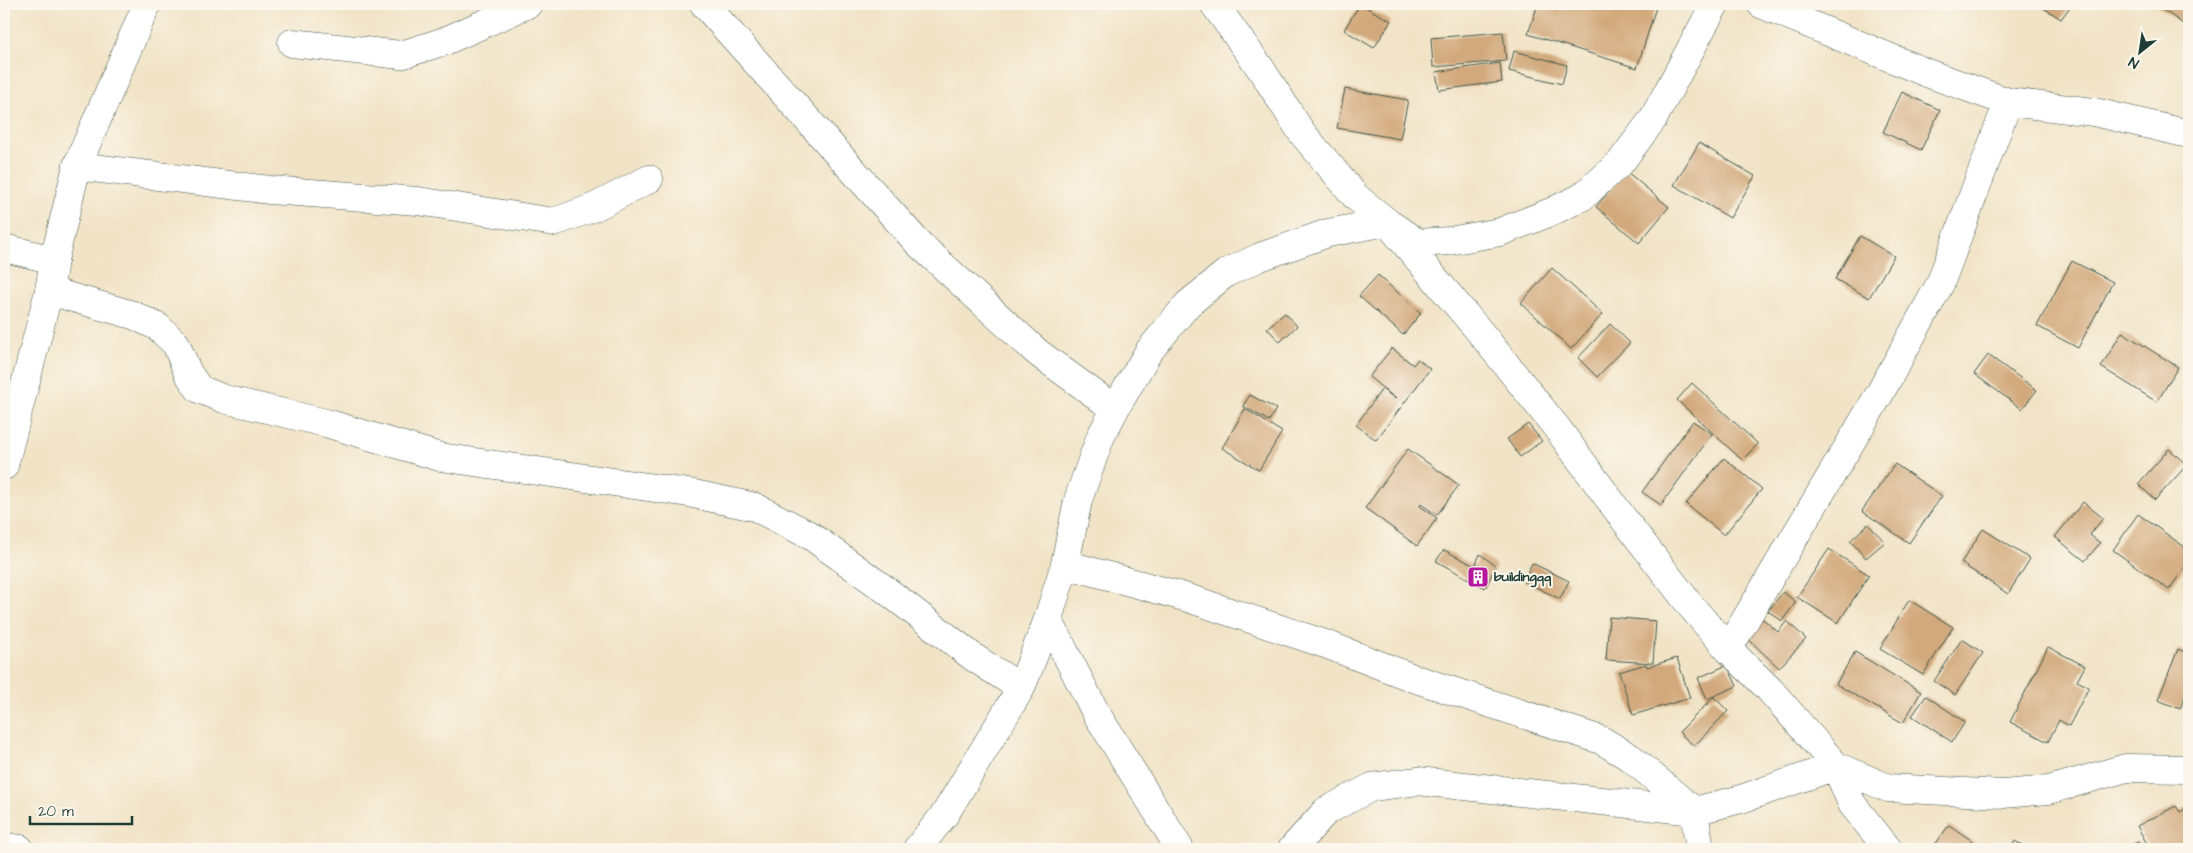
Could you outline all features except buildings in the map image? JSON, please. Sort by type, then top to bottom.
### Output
[{"type":"street","points":[[4,466],[49,291],[54,260],[77,166],[147,4]]},
{"type":"street","points":[[704,4],[918,243],[1038,353],[1115,409]]},
{"type":"street","points":[[1214,4],[1261,69],[1302,133],[1356,196],[1387,222],[1418,242],[1449,241],[1500,232],[1551,212],[1582,196],[1620,163],[1653,118],[1715,4]]},
{"type":"street","points":[[1761,4],[1927,73],[2008,102],[2094,112],[2189,134]]},
{"type":"street","points":[[292,43],[401,55],[445,41],[520,5]]},
{"type":"street","points":[[1728,648],[1880,393],[1940,284],[2008,102]]},
{"type":"street","points":[[77,166],[270,190],[418,201],[554,222],[595,207],[649,179]]},
{"type":"street","points":[[917,849],[945,814],[1021,688],[1048,619],[1065,564],[1078,500],[1100,438],[1148,352],[1188,304],[1226,273],[1260,257],[1328,233],[1387,222]]},
{"type":"street","points":[[1387,222],[1546,413],[1690,605],[1728,648],[1769,689],[1836,766],[1852,804],[1888,849]]},
{"type":"street","points":[[4,248],[54,260]]},
{"type":"street","points":[[49,291],[134,315],[158,327],[176,344],[188,373],[198,390],[224,399],[326,423],[440,457],[688,492],[755,507],[811,536],[886,590],[973,658],[1021,688]]},
{"type":"street","points":[[1065,564],[1188,598],[1328,645],[1413,678],[1601,740],[1631,758],[1694,812],[1700,849]]},
{"type":"street","points":[[1048,619],[1096,712],[1180,849]]},
{"type":"street","points":[[1292,849],[1326,811],[1372,787],[1418,781],[1694,812],[1741,799],[1836,766],[1888,788],[2002,794],[2049,790],[2126,768],[2189,769]]},
{"type":"street","points":[[4,847],[20,849]]},
{"type":"place","name":"buildingqq","points":[[1478,577]]}]
